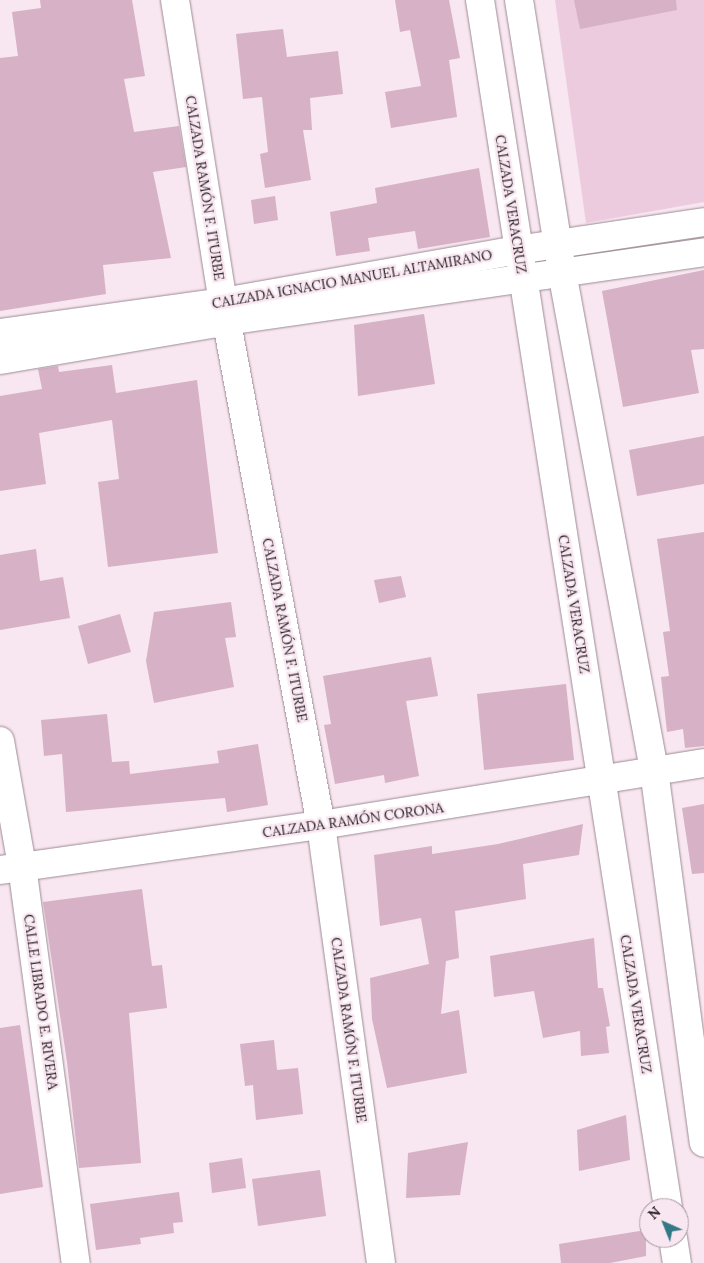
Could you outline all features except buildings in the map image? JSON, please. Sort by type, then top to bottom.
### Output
[{"type":"street","name":"CALZADA RAMÓN F. ITURBE","points":[[175,0],[225,312],[322,825],[381,1263]]},
{"type":"street","name":"CALZADA VERACRUZ","points":[[480,0],[666,1198]]},
{"type":"street","points":[[519,0],[562,272],[654,770],[704,1143]]},
{"type":"street","name":"CALZADA IGNACIO MANUEL ALTAMIRANO","points":[[0,360],[518,250],[704,222]]},
{"type":"street","name":"CALZADA IGNACIO MANUEL ALTAMIRANO","points":[[0,334],[225,312],[523,278],[704,252]]},
{"type":"street","name":"CALLE LIBRADO E. RIVERA","points":[[0,741],[11,868],[76,1263]]},
{"type":"street","name":"CALZADA RAMÓN CORONA","points":[[11,868],[322,825],[601,782],[654,770],[704,763]]},
{"type":"street","points":[[675,1248],[677,1263]]},
{"type":"shaded area","points":[[555,0],[704,0],[704,202],[586,223]]}]
